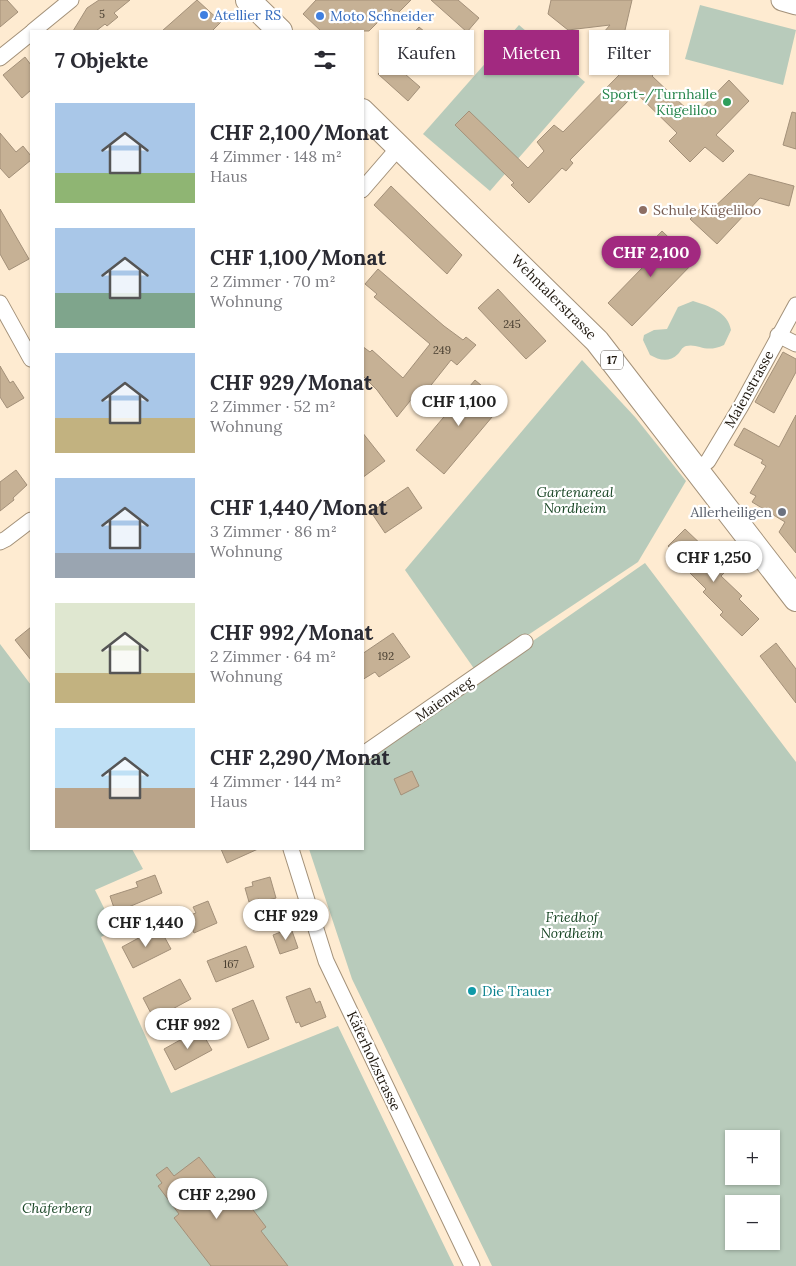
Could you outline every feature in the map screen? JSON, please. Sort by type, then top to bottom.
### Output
[{"type":"main road","points":[[248,0],[279,30]]},
{"type":"main road","name":"Wehntalerstrasse","points":[[364,113],[597,341],[796,599]]},
{"type":"street","points":[[34,30],[71,0]]},
{"type":"street","points":[[782,0],[796,4]]},
{"type":"street","points":[[0,58],[30,34]]},
{"type":"street","points":[[364,188],[400,146]]},
{"type":"street","points":[[0,303],[30,357]]},
{"type":"street","name":"Maienstrasse","points":[[698,470],[708,461],[732,422],[796,305]]},
{"type":"street","points":[[778,335],[796,344]]},
{"type":"street","points":[[0,542],[6,540],[30,521]]},
{"type":"street","name":"Maienweg","points":[[364,754],[525,642]]},
{"type":"street","name":"Käferholzstrasse","points":[[291,850],[326,961],[472,1266]]},
{"type":"green space","points":[[700,5],[796,30],[783,85],[685,59]]},
{"type":"green space","points":[[519,25],[525,30],[515,30]]},
{"type":"green space","points":[[484,65],[484,75],[577,75],[585,82],[490,191],[423,134]]},
{"type":"green space","points":[[693,301],[717,311],[726,319],[731,330],[724,345],[712,349],[691,345],[686,346],[675,357],[668,360],[650,355],[643,340],[644,335],[654,330],[667,329],[678,307]]},
{"type":"green space","name":"Gartenareal Nordheim","points":[[582,360],[635,417],[686,481],[638,562],[475,670],[405,570]]},
{"type":"green space","name":"Friedhof Nordheim","points":[[645,563],[796,762],[796,1266],[492,1266],[352,979],[309,850],[364,850],[364,758]]},
{"type":"green space","name":"Chäferberg","points":[[0,644],[30,684],[30,850],[133,850],[143,869],[95,890],[115,930],[101,937],[171,1093],[338,1026],[454,1266],[0,1266]]},
{"type":"building","points":[[0,0],[7,0],[18,12],[0,27]]},
{"type":"building","points":[[99,0],[130,0],[114,13],[118,17],[107,26],[105,24],[97,30],[74,30],[87,8]]},
{"type":"building","points":[[197,0],[221,22],[213,30],[163,30]]},
{"type":"building","points":[[316,0],[411,0],[397,14],[391,9],[369,31],[320,30],[303,14]]},
{"type":"building","points":[[431,0],[458,0],[479,18],[469,30],[465,30]]},
{"type":"building","points":[[551,0],[632,0],[625,30],[606,30],[610,25],[568,30],[548,14]]},
{"type":"building","points":[[25,57],[30,64],[30,91],[22,98],[3,75]]},
{"type":"building","points":[[379,75],[406,75],[420,87],[408,101]]},
{"type":"building","points":[[619,75],[653,75],[694,116],[729,80],[749,101],[716,135],[734,151],[723,162],[705,147],[690,162],[669,141],[677,133],[636,93],[570,160],[573,163],[566,171],[562,168],[529,203],[511,185],[514,183],[455,125],[469,111],[528,168],[544,151],[537,142],[554,125],[563,132]]},
{"type":"building","points":[[792,112],[796,113],[796,149],[783,145]]},
{"type":"building","points":[[0,133],[16,152],[23,146],[30,155],[30,161],[9,178],[0,168]]},
{"type":"building","points":[[749,174],[794,186],[789,206],[760,198],[717,244],[690,219],[702,207],[708,213]]},
{"type":"building","points":[[391,186],[462,255],[447,274],[374,205]]},
{"type":"building","points":[[0,209],[29,259],[9,270],[0,254]]},
{"type":"building","points":[[662,231],[694,262],[632,326],[608,303],[644,266],[635,259]]},
{"type":"building","points":[[378,269],[444,326],[463,340],[466,337],[476,345],[457,365],[451,360],[424,394],[419,390],[397,417],[377,390],[364,377],[364,348],[370,352],[372,350],[403,378],[430,344],[374,297],[377,294],[365,284]]},
{"type":"building","points":[[498,289],[546,341],[526,359],[478,308]]},
{"type":"building","points":[[783,352],[796,359],[796,372],[774,413],[755,402]]},
{"type":"building","points":[[0,366],[10,383],[13,381],[24,398],[7,408],[0,397]]},
{"type":"building","points":[[475,380],[503,404],[444,474],[416,450]]},
{"type":"building","points":[[796,415],[796,553],[779,532],[785,522],[752,502],[756,496],[750,493],[766,466],[761,463],[763,460],[734,445],[744,428],[779,447]]},
{"type":"building","points":[[364,435],[385,461],[364,477]]},
{"type":"building","points":[[16,470],[27,485],[13,498],[14,500],[0,511],[0,482]]},
{"type":"building","points":[[408,487],[422,508],[385,533],[371,512]]},
{"type":"building","points":[[685,529],[707,550],[704,553],[724,573],[721,576],[742,596],[739,599],[759,619],[742,636],[720,615],[723,612],[703,592],[706,589],[686,569],[689,566],[668,546]]},
{"type":"building","points":[[30,628],[30,659],[15,640]]},
{"type":"building","points":[[393,633],[410,657],[379,677],[375,672],[364,679],[364,653]]},
{"type":"building","points":[[776,643],[796,669],[796,703],[760,656]]},
{"type":"building","points":[[412,771],[419,786],[401,795],[394,779]]},
{"type":"building","points":[[221,850],[256,850],[227,863]]},
{"type":"building","points":[[155,875],[162,893],[119,911],[118,907],[114,908],[110,896],[138,887],[136,882]]},
{"type":"building","points":[[270,877],[276,898],[260,902],[259,899],[249,902],[245,888],[253,886],[252,882]]},
{"type":"building","points":[[208,901],[217,923],[194,933],[187,916],[196,913],[193,907]]},
{"type":"building","points":[[159,927],[171,949],[133,968],[122,947]]},
{"type":"building","points":[[291,928],[298,948],[280,954],[273,935]]},
{"type":"building","points":[[246,946],[254,967],[216,982],[207,961]]},
{"type":"building","points":[[180,979],[191,999],[154,1019],[143,998]]},
{"type":"building","points":[[310,988],[316,1003],[320,1001],[326,1017],[301,1027],[299,1022],[296,1023],[286,997]]},
{"type":"building","points":[[253,1000],[269,1039],[248,1048],[232,1009]]},
{"type":"building","points":[[200,1029],[212,1050],[175,1070],[164,1049]]},
{"type":"building","points":[[199,1157],[239,1208],[247,1202],[266,1227],[261,1231],[288,1266],[211,1266],[174,1218],[179,1214],[158,1186],[162,1183],[156,1175],[167,1167],[174,1176]]},
{"type":"place","name":"Atellier RS","points":[[204,15]]},
{"type":"place","name":"Moto Schneider","points":[[320,16]]},
{"type":"place","name":"Sport-/Turnhalle Kügeliloo","points":[[727,102]]},
{"type":"place","name":"Schule Kügeliloo","points":[[643,210]]},
{"type":"place","name":"Allerheiligen","points":[[782,512]]},
{"type":"place","name":"Die Trauer","points":[[472,991]]}]
